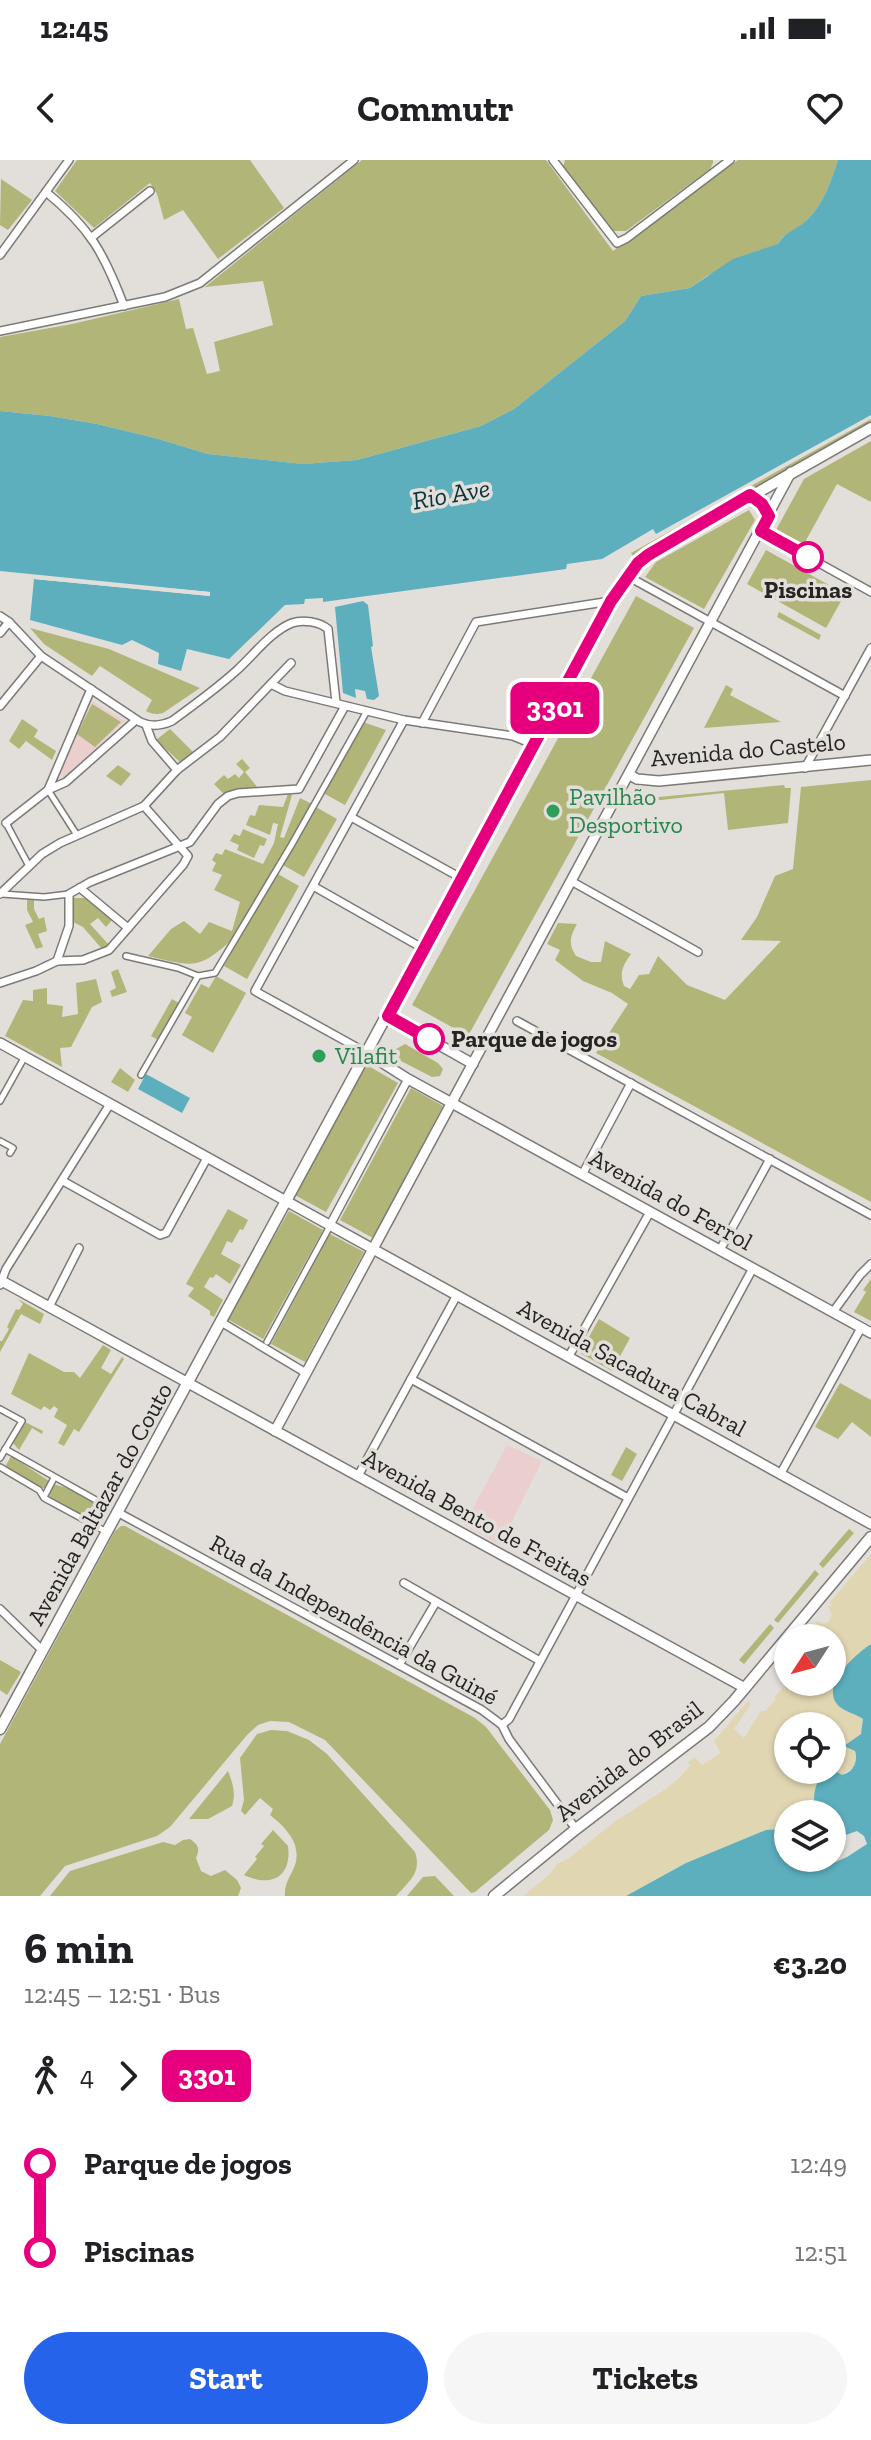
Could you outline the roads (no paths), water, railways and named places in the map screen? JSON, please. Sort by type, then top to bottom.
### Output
[{"type":"main road","name":"Avenida Baltazar do Couto","points":[[0,1729],[611,601],[638,563],[648,555],[871,428]]},
{"type":"main road","name":"Avenida do Brasil","points":[[494,1896],[576,1829],[697,1739],[745,1688],[871,1537]]},
{"type":"street","points":[[0,255],[69,160]]},
{"type":"street","points":[[0,331],[165,297],[200,283],[354,160]]},
{"type":"street","points":[[553,160],[617,243],[727,161]]},
{"type":"street","points":[[92,237],[150,191]]},
{"type":"street","points":[[46,192],[69,211],[92,237],[106,260],[124,306]]},
{"type":"street","points":[[275,1431],[791,472]]},
{"type":"street","points":[[750,495],[762,504],[769,516]]},
{"type":"street","points":[[761,531],[871,592]]},
{"type":"street","points":[[629,577],[845,696]]},
{"type":"street","points":[[422,723],[476,622],[611,601]]},
{"type":"street","points":[[0,616],[41,656],[146,725],[172,721],[291,624],[320,623],[328,629],[336,702]]},
{"type":"street","points":[[0,633],[9,622]]},
{"type":"street","points":[[805,768],[871,648]]},
{"type":"street","points":[[0,706],[41,656]]},
{"type":"street","points":[[1,894],[42,854],[144,806],[177,770],[220,737],[291,663]]},
{"type":"street","points":[[271,684],[285,691],[404,720],[513,736],[535,745]]},
{"type":"street","points":[[48,790],[91,689]]},
{"type":"street","points":[[1,894],[44,897],[69,894],[90,882],[190,842],[218,804],[228,796],[299,789],[345,706]]},
{"type":"street","points":[[126,956],[198,976],[215,973],[367,711]]},
{"type":"street","points":[[29,866],[6,823],[48,790],[66,782],[136,720]]},
{"type":"street","points":[[367,1053],[255,991],[404,720]]},
{"type":"street","points":[[146,725],[152,741],[177,770]]},
{"type":"street","name":"Avenida do Castelo","points":[[630,775],[637,779],[659,781],[871,760]]},
{"type":"street","points":[[48,790],[77,835]]},
{"type":"street","points":[[0,983],[57,961],[73,962],[102,953],[116,944],[183,865],[188,856],[144,806]]},
{"type":"street","points":[[351,817],[461,878]]},
{"type":"street","points":[[571,881],[698,952]]},
{"type":"street","points":[[313,886],[424,949]]},
{"type":"street","points":[[80,888],[128,928]]},
{"type":"street","points":[[57,961],[71,916],[69,894]]},
{"type":"street","points":[[141,1075],[198,976]]},
{"type":"street","points":[[388,1016],[473,1064]]},
{"type":"street","points":[[517,1021],[871,1215]]},
{"type":"street","name":"Avenida Sacadura Cabral","points":[[0,1043],[871,1524]]},
{"type":"street","name":"Avenida do Ferrol","points":[[367,1053],[408,1079],[871,1333]]},
{"type":"street","points":[[0,1101],[25,1057]]},
{"type":"street","points":[[267,1342],[408,1079]]},
{"type":"street","points":[[582,1175],[631,1083]]},
{"type":"street","points":[[1,1282],[6,1269],[110,1104]]},
{"type":"street","points":[[0,1141],[13,1148],[10,1153]]},
{"type":"street","points":[[63,1181],[160,1235],[166,1233],[207,1158]]},
{"type":"street","points":[[720,1250],[770,1159]]},
{"type":"street","points":[[569,1356],[650,1212]]},
{"type":"street","points":[[49,1307],[79,1248]]},
{"type":"street","points":[[833,1312],[871,1264]]},
{"type":"street","points":[[502,1725],[509,1719],[753,1268]]},
{"type":"street","name":"Avenida Bento de Freitas","points":[[1,1282],[745,1688]]},
{"type":"street","points":[[358,1476],[457,1295]]},
{"type":"street","points":[[221,1322],[306,1373]]},
{"type":"street","points":[[781,1473],[861,1328]]},
{"type":"street","points":[[411,1379],[628,1498]]},
{"type":"street","points":[[0,1409],[22,1421],[0,1458]]},
{"type":"street","name":"Avenida Baltazar do Couto","points":[[5,1449],[103,1504]]},
{"type":"street","points":[[0,1467],[39,1490],[44,1498],[106,1531]]},
{"type":"street","points":[[44,1498],[54,1478]]},
{"type":"street","name":"Rua da Independência da Guiné","points":[[117,1512],[482,1710],[502,1725],[509,1739],[576,1829]]},
{"type":"street","points":[[404,1583],[540,1661]]},
{"type":"street","points":[[399,1665],[436,1602]]},
{"type":"street","points":[[0,1609],[43,1651]]},
{"type":"water","name":"Rio Ave","points":[[838,160],[871,160],[871,415],[656,534],[653,529],[602,559],[567,564],[566,569],[323,602],[323,598],[305,599],[304,604],[285,605],[229,659],[187,649],[181,671],[158,664],[159,653],[132,640],[122,645],[30,620],[34,579],[210,596],[210,592],[0,571],[0,411],[97,424],[208,454],[303,464],[357,460],[481,426],[514,409],[625,321],[641,296],[690,288],[733,259],[778,244],[808,219],[818,206]]},
{"type":"water","points":[[363,601],[368,605],[379,696],[374,700],[367,699],[365,691],[355,689],[356,698],[343,693],[335,607]]},
{"type":"water","points":[[146,1074],[190,1098],[182,1113],[138,1089]]},
{"type":"water","points":[[871,1644],[871,1896],[626,1896],[686,1863],[766,1830],[774,1829],[774,1872],[846,1872],[846,1857],[867,1844],[864,1836],[857,1831],[846,1835],[846,1800],[814,1800],[817,1784],[846,1784],[846,1773],[855,1763],[855,1751],[846,1745],[861,1734],[863,1719],[840,1707],[834,1696],[846,1696],[846,1667]]},
{"type":"place","name":"Piscinas","points":[[808,557]]},
{"type":"place","name":"Pavilhão Desportivo","points":[[553,811]]},
{"type":"place","name":"Parque de jogos","points":[[429,1039]]},
{"type":"place","name":"Vilafit","points":[[319,1056]]}]
